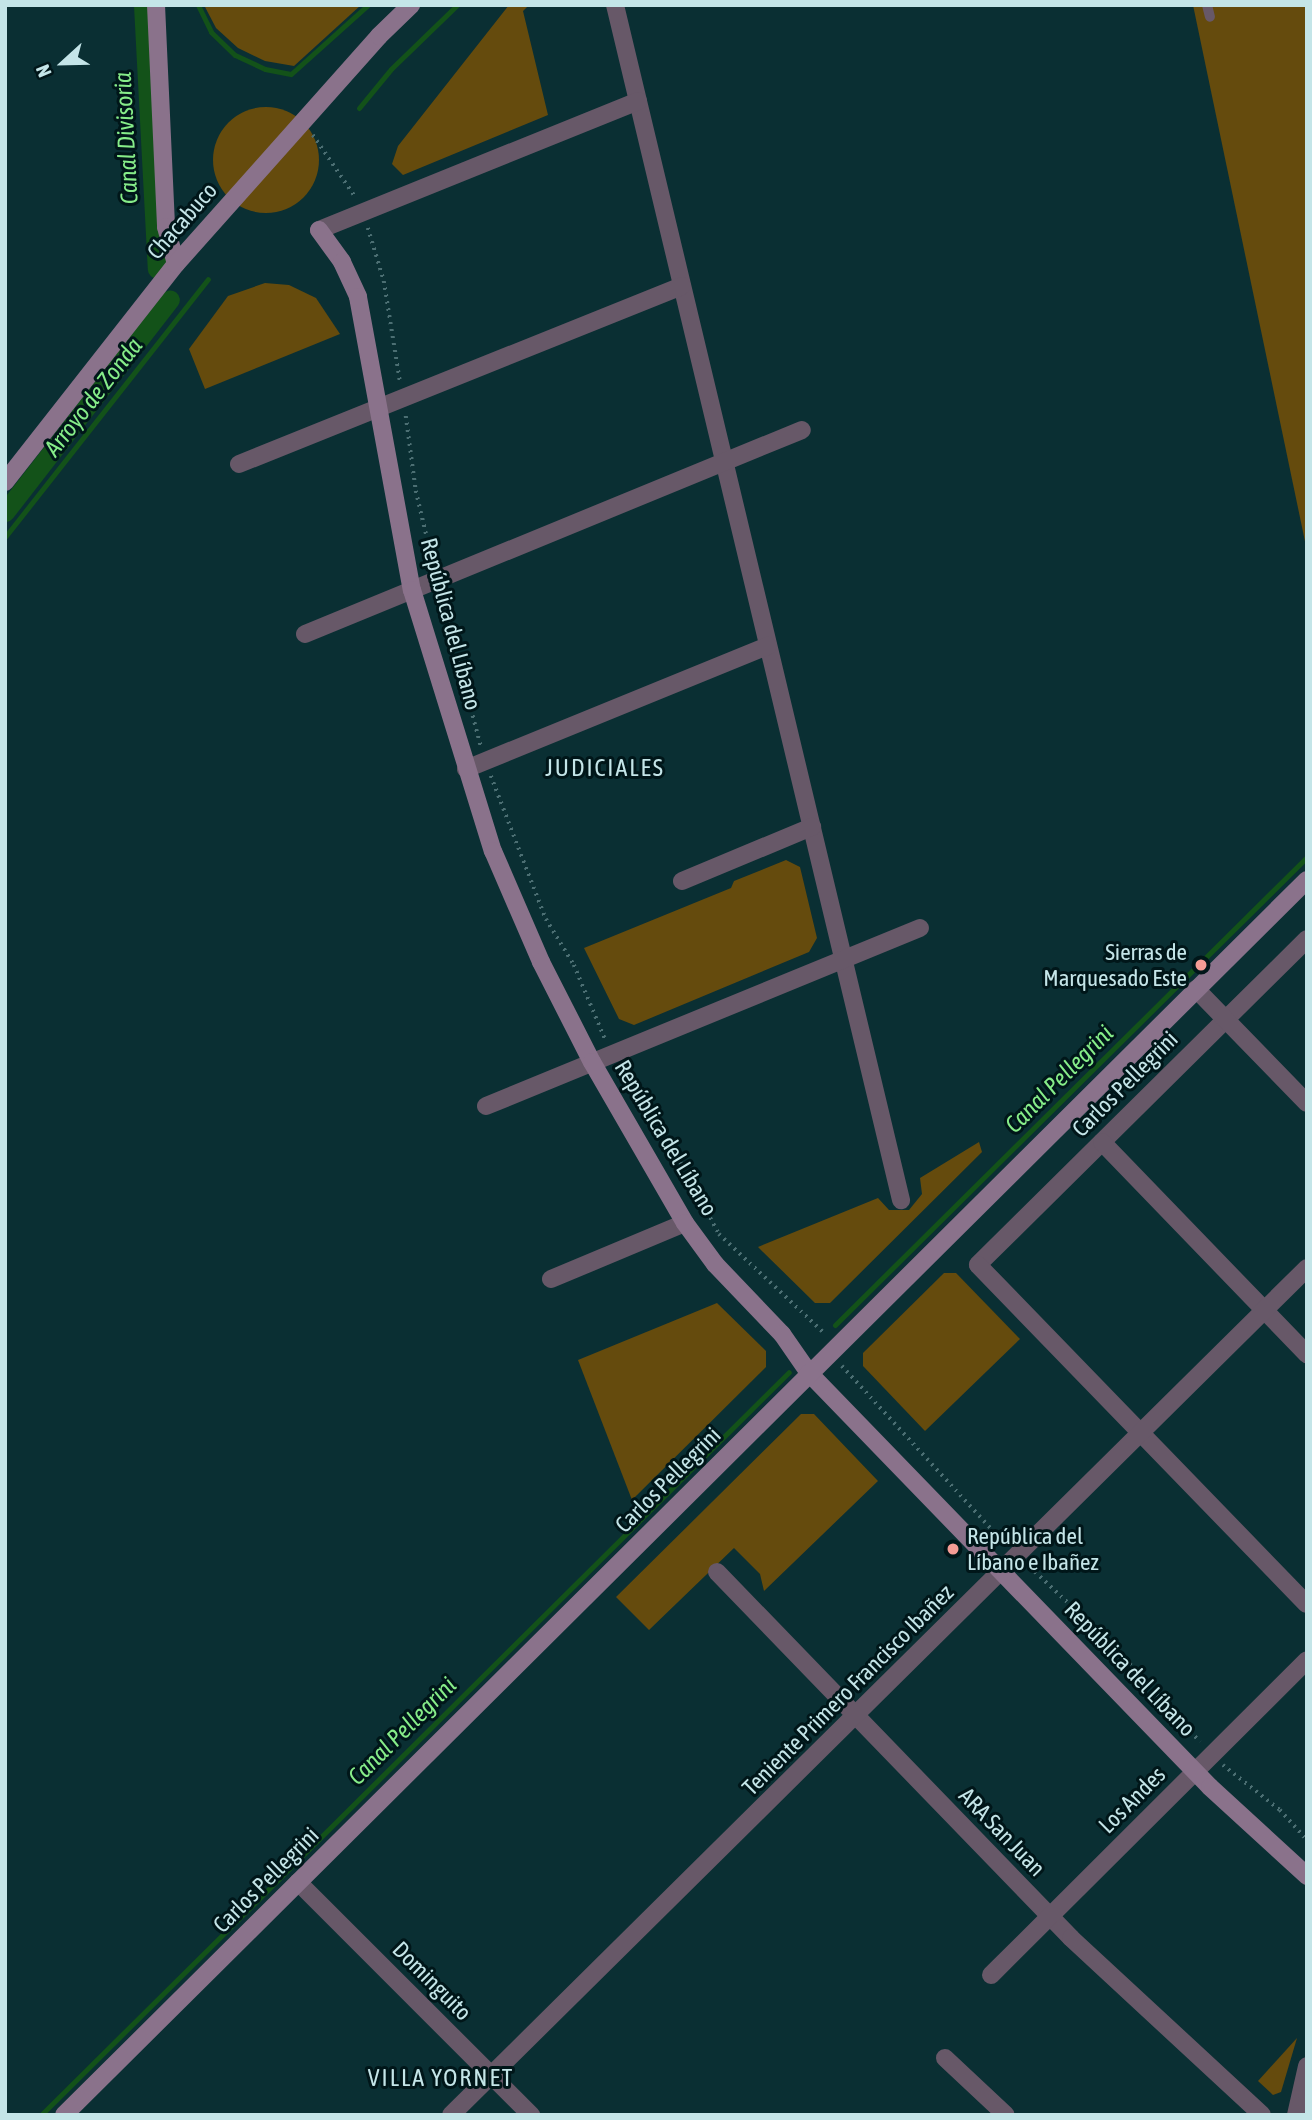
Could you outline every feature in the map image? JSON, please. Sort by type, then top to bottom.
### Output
[{"type":"street","points":[[156,5],[166,227],[176,264]]},
{"type":"street","name":"Chacabuco","points":[[5,482],[176,264],[379,36],[411,5]]},
{"type":"street","points":[[615,5],[901,1200]]},
{"type":"street","name":"República del Líbano","points":[[638,101],[319,230],[342,262],[358,297],[412,590],[493,851],[541,962],[592,1062],[685,1223],[715,1264],[782,1334],[809,1373],[1195,1771],[1307,1876]]},
{"type":"street","points":[[239,464],[682,286]]},
{"type":"street","points":[[304,634],[802,430]]},
{"type":"street","points":[[466,769],[768,646]]},
{"type":"street","points":[[682,881],[811,827]]},
{"type":"street","name":"Carlos Pellegrini","points":[[64,2115],[1307,880]]},
{"type":"street","points":[[486,1106],[920,928]]},
{"type":"street","name":"Carlos Pellegrini","points":[[1141,1433],[978,1265],[1307,939]]},
{"type":"street","points":[[1196,989],[1307,1103]]},
{"type":"street","points":[[1102,1142],[1307,1353]]},
{"type":"street","points":[[551,1279],[685,1223]]},
{"type":"street","name":"Teniente Primero Francisco Ibañez","points":[[451,2115],[857,1717],[1307,1268]]},
{"type":"street","points":[[1141,1433],[1307,1604]]},
{"type":"street","name":"ARA San Juan","points":[[717,1572],[1050,1916],[1262,2115]]},
{"type":"street","name":"Los Andes","points":[[991,1975],[1307,1660]]},
{"type":"street","name":"Dominguito","points":[[298,1882],[531,2115]]},
{"type":"street","points":[[945,2058],[1006,2115]]},
{"type":"street","points":[[1296,2115],[1307,2066]]},
{"type":"path","points":[[834,1349],[850,1378],[909,1435],[1018,1557],[1111,1643],[1212,1755],[1280,1810],[1307,1840]]},
{"type":"shaded area","points":[[204,5],[361,5],[294,66],[265,61],[238,48],[216,28]]},
{"type":"shaded area","points":[[509,5],[529,5],[523,11],[548,115],[403,175],[392,164],[398,146]]},
{"type":"shaded area","points":[[1193,5],[1307,5],[1307,551]]},
{"type":"shaded area","points":[[266,107],[286,111],[304,122],[315,140],[319,160],[315,180],[304,198],[286,209],[266,213],[246,209],[228,198],[217,180],[213,160],[217,140],[228,122],[246,111]]},
{"type":"shaded area","points":[[265,283],[289,285],[316,298],[340,334],[205,389],[189,349],[228,296]]},
{"type":"shaded area","points":[[786,860],[800,867],[817,938],[809,952],[634,1025],[619,1019],[584,948],[731,888],[734,881]]},
{"type":"shaded area","points":[[979,1142],[982,1152],[830,1303],[815,1303],[758,1247],[878,1198],[889,1210],[909,1210],[922,1194],[920,1178]]},
{"type":"shaded area","points":[[944,1273],[956,1273],[1020,1339],[925,1431],[863,1366],[863,1353]]},
{"type":"shaded area","points":[[717,1303],[766,1351],[766,1367],[632,1500],[578,1360]]},
{"type":"shaded area","points":[[801,1414],[814,1414],[878,1481],[764,1591],[760,1574],[734,1548],[649,1630],[616,1597]]},
{"type":"shaded area","points":[[1297,2038],[1281,2092],[1273,2095],[1258,2081]]},
{"type":"waterway","name":"Canal Divisoria","points":[[143,5],[157,269]]},
{"type":"waterway","points":[[198,5],[211,32],[235,55],[265,69],[291,74],[368,5]]},
{"type":"waterway","name":"Arroyo de Zonda","points":[[359,108],[391,69],[457,5]]},
{"type":"waterway","name":"Arroyo de Zonda","points":[[5,537],[208,279]]},
{"type":"waterway","name":"Canal Divisoria","points":[[5,512],[170,299]]},
{"type":"waterway","name":"Canal Pellegrini","points":[[835,1325],[1307,857]]},
{"type":"waterway","name":"Canal Pellegrini","points":[[41,2115],[789,1372]]},
{"type":"place","name":"Sierras de Marquesado Este","points":[[1201,965]]},
{"type":"place","name":"República del Líbano e Ibañez","points":[[953,1549]]},
{"type":"district","name":"JUDICIALES","points":[[605,768]]},
{"type":"district","name":"VILLA YORNET","points":[[441,2078]]}]
